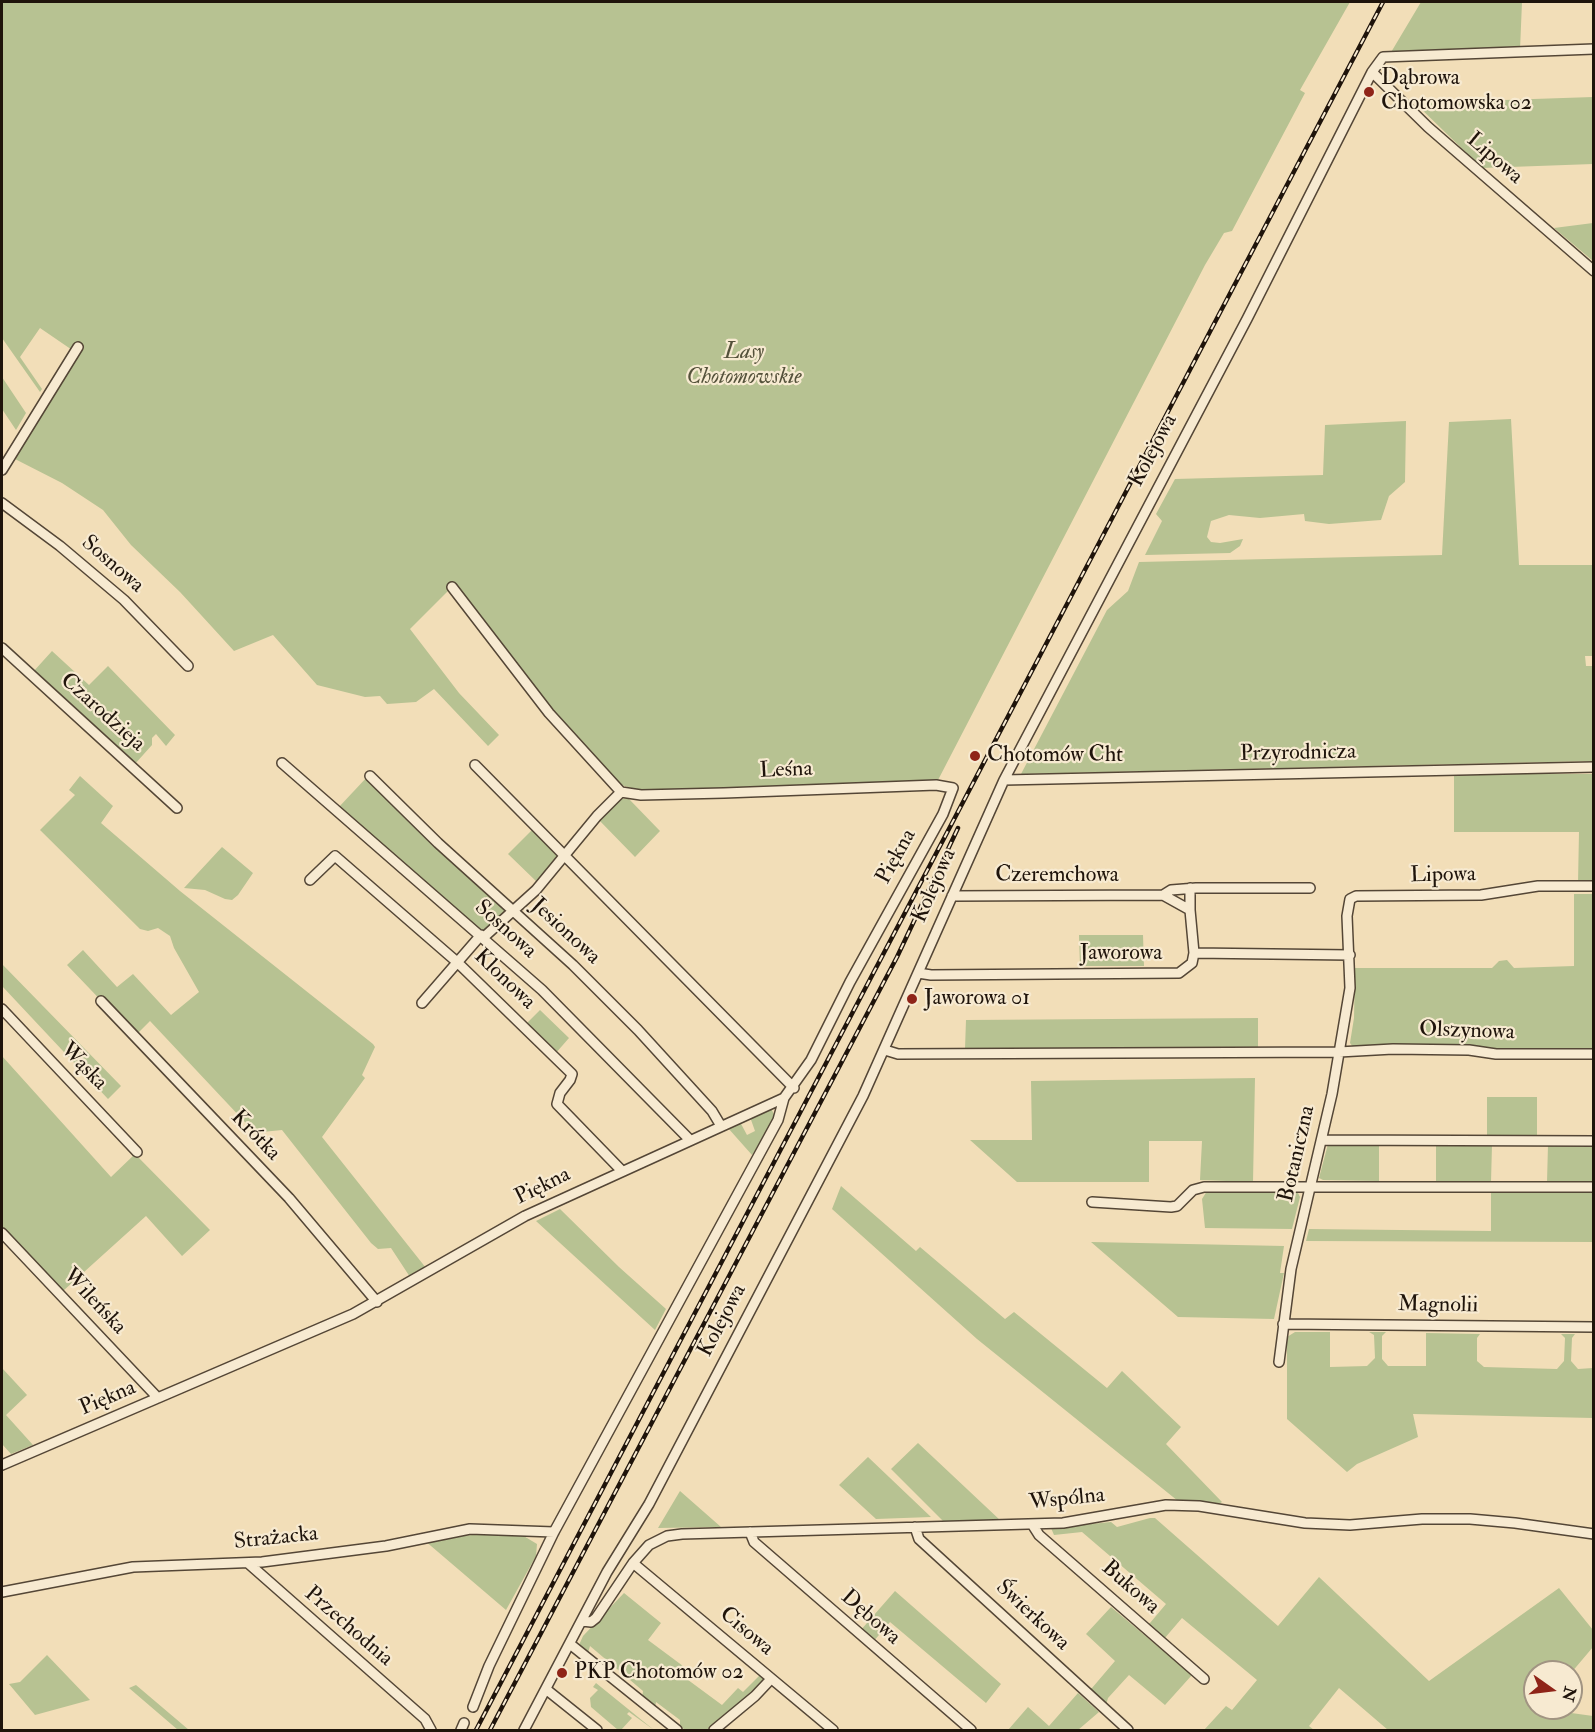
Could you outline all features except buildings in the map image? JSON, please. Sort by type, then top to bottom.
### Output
[{"type":"street","name":"Kolejowa","points":[[524,1731],[622,1547],[649,1504],[885,1050],[1004,780],[1247,319],[1372,72],[1383,57],[1593,49]]},
{"type":"street","name":"Lipowa","points":[[1372,72],[1428,127],[1593,271]]},
{"type":"street","points":[[2,470],[78,347]]},
{"type":"street","name":"Sosnowa","points":[[2,503],[60,546],[124,600],[188,666]]},
{"type":"street","points":[[422,1003],[483,936],[536,890],[597,816],[621,792],[549,713],[452,587]]},
{"type":"street","name":"Czarodzieja","points":[[2,648],[177,808]]},
{"type":"street","name":"Sosnowa","points":[[282,763],[483,936],[542,990],[689,1139]]},
{"type":"street","points":[[475,765],[794,1088]]},
{"type":"street","name":"Przyrodnicza","points":[[1004,780],[1593,767]]},
{"type":"street","name":"Jesionowa","points":[[370,776],[438,843],[514,910],[638,1030],[712,1111],[721,1126]]},
{"type":"street","name":"Leśna","points":[[621,792],[688,794],[936,785],[953,788]]},
{"type":"street","name":"Piękna","points":[[2,1465],[377,1302],[525,1216],[689,1139],[784,1098],[794,1088],[943,813],[953,788]]},
{"type":"street","name":"Klonowa","points":[[310,880],[334,856],[458,962],[572,1074],[557,1104],[622,1171]]},
{"type":"street","name":"Lipowa","points":[[1350,955],[1347,916],[1348,902],[1353,896],[1481,895],[1538,886],[1593,886]]},
{"type":"street","points":[[1190,888],[1194,953]]},
{"type":"street","name":"Czeremchowa","points":[[1163,895],[1171,890],[1190,888],[1310,888]]},
{"type":"street","name":"Czeremchowa","points":[[952,896],[1163,895],[1190,910]]},
{"type":"street","name":"Jaworowa","points":[[918,973],[931,975],[1179,973],[1192,963],[1194,953],[1350,955]]},
{"type":"street","name":"Botaniczna","points":[[1279,1362],[1298,1236],[1312,1186],[1339,1052],[1350,988],[1350,955]]},
{"type":"street","name":"Krótka","points":[[101,1001],[289,1198],[377,1302]]},
{"type":"street","name":"Wąska","points":[[2,1009],[137,1152]]},
{"type":"street","name":"Olszynowa","points":[[885,1050],[898,1054],[1339,1052],[1394,1049],[1469,1050],[1496,1054],[1593,1054]]},
{"type":"street","points":[[473,1707],[489,1666],[554,1532],[778,1120],[784,1098]]},
{"type":"street","points":[[1322,1140],[1593,1141]]},
{"type":"street","points":[[1092,1202],[1171,1207],[1177,1206],[1193,1190],[1204,1187],[1593,1187]]},
{"type":"street","name":"Wileńska","points":[[2,1233],[158,1398]]},
{"type":"street","name":"Magnolii","points":[[1283,1324],[1593,1327]]},
{"type":"street","name":"Wspólna","points":[[582,1621],[591,1622],[633,1563],[650,1545],[667,1536],[1084,1521],[1166,1505],[1199,1506],[1305,1523],[1350,1525],[1422,1519],[1470,1519],[1593,1534]]},
{"type":"street","name":"Bukowa","points":[[1032,1524],[1039,1535],[1204,1679]]},
{"type":"street","name":"Świerkowa","points":[[915,1527],[919,1539],[1128,1731]]},
{"type":"street","name":"Strażacka","points":[[2,1592],[144,1566],[248,1563],[386,1546],[470,1529],[554,1532]]},
{"type":"street","name":"Dębowa","points":[[750,1532],[754,1542],[971,1731]]},
{"type":"street","name":"Przechodnia","points":[[248,1563],[425,1719],[431,1731]]},
{"type":"street","name":"Cisowa","points":[[633,1563],[833,1731]]},
{"type":"street","points":[[570,1644],[676,1731]]},
{"type":"street","points":[[714,1731],[771,1679]]},
{"type":"street","points":[[547,1690],[597,1731]]},
{"type":"green space","name":"Lasy Chotomowskie","points":[[2,2],[1350,2],[1300,90],[1305,93],[1232,231],[1224,233],[1205,265],[937,782],[645,792],[618,784],[545,702],[454,585],[410,629],[459,693],[499,735],[488,746],[434,689],[416,702],[387,704],[380,696],[365,697],[317,685],[273,635],[234,651],[180,592],[131,545],[103,510],[62,483],[13,458],[78,354],[40,328],[20,357],[42,389],[40,392],[2,338]]},
{"type":"green space","points":[[1421,2],[1522,2],[1520,50],[1390,54]]},
{"type":"green space","points":[[1593,97],[1593,164],[1482,168],[1415,103]]},
{"type":"green space","points":[[1593,223],[1593,261],[1554,228]]},
{"type":"green space","points":[[2,377],[26,413],[16,430],[2,409]]},
{"type":"green space","points":[[1511,419],[1519,565],[1593,565],[1593,656],[1585,656],[1586,666],[1593,666],[1593,761],[1021,774],[1107,610],[1128,591],[1139,562],[1442,555],[1449,422]]},
{"type":"green space","points":[[1406,421],[1405,482],[1389,496],[1381,520],[1329,524],[1305,521],[1304,514],[1260,518],[1229,515],[1211,521],[1207,537],[1211,542],[1220,543],[1243,539],[1240,546],[1230,553],[1145,555],[1162,521],[1156,514],[1175,479],[1323,475],[1325,425]]},
{"type":"green space","points":[[52,651],[89,685],[108,666],[175,735],[166,746],[156,734],[152,738],[152,745],[134,765],[33,672]]},
{"type":"green space","points":[[1454,774],[1593,774],[1593,883],[1578,883],[1579,832],[1454,832]]},
{"type":"green space","points":[[80,776],[113,806],[101,823],[180,891],[373,1044],[375,1047],[362,1075],[365,1078],[322,1137],[426,1268],[410,1277],[391,1248],[378,1249],[371,1243],[282,1130],[262,1132],[258,1136],[150,1021],[135,1036],[67,965],[83,950],[117,987],[133,974],[171,1015],[199,992],[174,948],[170,936],[158,928],[148,931],[140,929],[40,830],[75,795],[69,790]]},
{"type":"green space","points":[[368,776],[509,911],[485,934],[338,808]]},
{"type":"green space","points":[[618,798],[629,799],[660,831],[635,857],[598,819]]},
{"type":"green space","points":[[532,830],[557,855],[557,860],[538,883],[508,854]]},
{"type":"green space","points":[[222,847],[253,873],[238,895],[232,900],[205,890],[184,888]]},
{"type":"green space","points":[[1574,894],[1593,894],[1593,1051],[1490,1051],[1465,1045],[1353,1047],[1350,1043],[1354,1018],[1355,968],[1492,968],[1499,961],[1507,960],[1514,968],[1574,966]]},
{"type":"green space","points":[[1079,935],[1143,935],[1144,966],[1080,966]]},
{"type":"green space","points":[[2,964],[121,1086],[108,1099],[2,986]]},
{"type":"green space","points":[[540,1010],[569,1038],[555,1054],[525,1025]]},
{"type":"green space","points":[[1258,1018],[1258,1048],[965,1049],[966,1020]]},
{"type":"green space","points":[[2,1056],[111,1177],[135,1154],[210,1230],[182,1256],[146,1216],[63,1291],[2,1227]]},
{"type":"green space","points":[[1255,1078],[1253,1182],[1200,1180],[1202,1141],[1149,1141],[1149,1182],[1017,1182],[970,1140],[1032,1140],[1031,1081]]},
{"type":"green space","points":[[1487,1097],[1537,1097],[1537,1137],[1487,1137]]},
{"type":"green space","points":[[771,1108],[776,1119],[752,1155],[728,1128],[740,1122],[747,1135],[755,1131],[750,1117]]},
{"type":"green space","points":[[1328,1144],[1379,1144],[1379,1181],[1319,1178]]},
{"type":"green space","points":[[1436,1145],[1492,1145],[1491,1182],[1436,1181]]},
{"type":"green space","points":[[1548,1145],[1593,1145],[1593,1182],[1547,1182]]},
{"type":"green space","points":[[841,1186],[916,1251],[920,1247],[1005,1319],[1014,1312],[1107,1388],[1122,1371],[1181,1427],[1166,1444],[1222,1502],[1219,1504],[1178,1501],[977,1339],[832,1209]]},
{"type":"green space","points":[[1207,1191],[1297,1191],[1300,1197],[1292,1229],[1205,1228],[1202,1199]]},
{"type":"green space","points":[[1491,1193],[1593,1193],[1593,1242],[1306,1241],[1309,1229],[1491,1231]]},
{"type":"green space","points":[[560,1209],[666,1309],[655,1330],[536,1221]]},
{"type":"green space","points":[[1091,1242],[1284,1246],[1280,1273],[1284,1273],[1274,1319],[1178,1317]]},
{"type":"green space","points":[[1295,1332],[1330,1332],[1330,1367],[1367,1366],[1375,1358],[1374,1335],[1369,1332],[1386,1332],[1382,1336],[1382,1359],[1388,1366],[1426,1366],[1426,1333],[1480,1334],[1477,1338],[1477,1361],[1484,1367],[1557,1369],[1564,1361],[1565,1338],[1561,1334],[1575,1334],[1572,1338],[1571,1361],[1578,1369],[1593,1368],[1593,1418],[1413,1414],[1418,1437],[1357,1464],[1347,1472],[1287,1419],[1287,1337]]},
{"type":"green space","points":[[2,1368],[27,1395],[6,1415],[33,1445],[11,1454],[2,1444]]},
{"type":"green space","points":[[918,1443],[1001,1521],[946,1524],[891,1469]]},
{"type":"green space","points":[[868,1457],[931,1517],[876,1519],[839,1485]]},
{"type":"green space","points":[[680,1491],[721,1527],[658,1528]]},
{"type":"green space","points":[[1155,1518],[1278,1626],[1319,1577],[1429,1681],[1559,1588],[1593,1630],[1593,1647],[1582,1660],[1523,1660],[1523,1720],[1583,1720],[1583,1715],[1593,1716],[1593,1730],[1388,1730],[1339,1688],[1309,1726],[1314,1730],[1204,1730],[1226,1706],[1232,1710],[1257,1680],[1182,1618],[1164,1639],[1146,1623],[1150,1623],[1166,1604],[1082,1532],[1054,1535],[1051,1528],[1111,1522],[1117,1527]]},
{"type":"green space","points":[[472,1535],[522,1535],[537,1544],[536,1556],[506,1610],[424,1540]]},
{"type":"green space","points":[[895,1591],[1001,1684],[986,1703],[890,1622],[873,1642],[860,1631]]},
{"type":"green space","points":[[624,1593],[661,1623],[648,1640],[683,1666],[680,1674],[722,1705],[738,1688],[743,1692],[762,1673],[764,1682],[744,1702],[742,1701],[707,1730],[686,1730],[680,1727],[680,1720],[656,1702],[655,1709],[642,1699],[643,1691],[590,1646],[588,1653],[579,1645],[583,1636]]},
{"type":"green space","points":[[1111,1607],[1192,1675],[1165,1705],[1129,1675],[1108,1698],[1106,1705],[1088,1688],[1092,1688],[1115,1661],[1086,1634]]},
{"type":"green space","points":[[47,1655],[90,1700],[35,1715],[9,1684],[20,1682]]},
{"type":"green space","points":[[596,1683],[654,1730],[629,1712],[627,1714],[632,1718],[621,1730],[618,1730],[591,1707],[590,1698],[598,1690],[593,1687]]},
{"type":"green space","points":[[136,1685],[189,1730],[178,1730],[129,1688]]},
{"type":"green space","points":[[1078,1693],[1099,1712],[1078,1730],[1008,1730],[1028,1707],[1049,1726]]},
{"type":"railway","points":[[476,1730],[1383,2]]},
{"type":"railway","points":[[490,1730],[897,957],[958,828]]},
{"type":"place","name":"Dąbrowa Chotomowska 02","points":[[1369,92]]},
{"type":"place","name":"Chotomów Cht","points":[[975,756]]},
{"type":"place","name":"Jaworowa 01","points":[[912,999]]},
{"type":"place","name":"PKP Chotomów 02","points":[[562,1673]]}]
